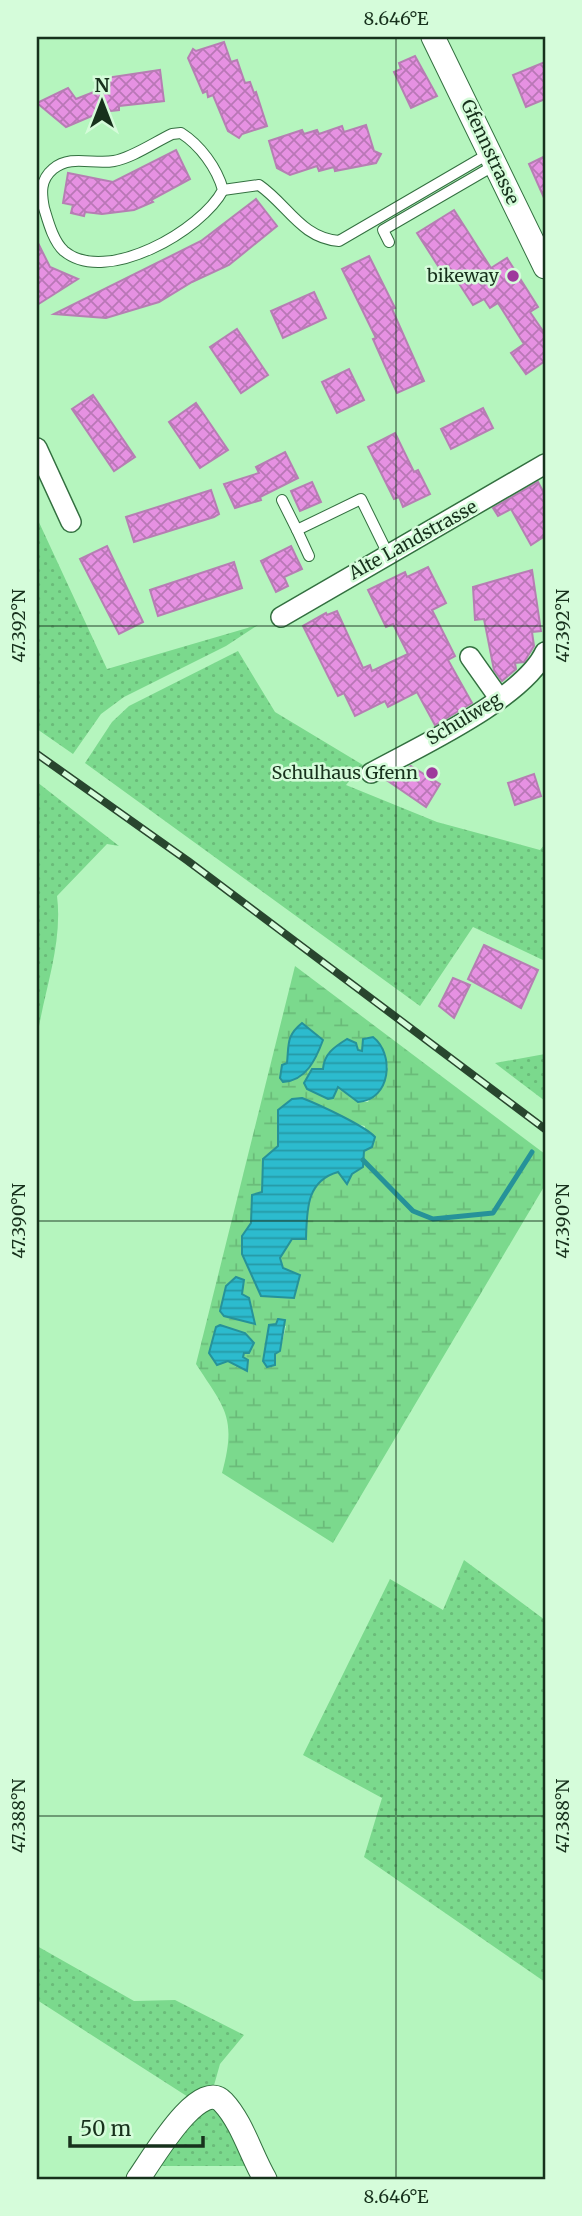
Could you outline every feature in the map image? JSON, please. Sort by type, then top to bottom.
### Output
[{"type":"street","name":"Gfennstrasse","points":[[433,37],[545,267]]},
{"type":"street","points":[[37,448],[71,522]]},
{"type":"street","name":"Alte Landstrasse","points":[[281,617],[545,464]]},
{"type":"street","name":"Schulweg","points":[[371,773],[499,698],[530,676],[545,652]]},
{"type":"street","points":[[470,657],[499,698]]},
{"type":"street","points":[[138,2179],[186,2112],[197,2102],[211,2096],[218,2098],[230,2111],[265,2179]]},
{"type":"lane","points":[[223,190],[219,174],[191,139],[181,133],[172,134],[115,161],[74,160],[53,169],[43,181],[41,194],[49,226],[64,250],[87,262],[109,263],[133,255],[188,229],[207,212],[223,190],[259,185],[276,197],[304,229],[321,240],[339,241],[493,158]]},
{"type":"lane","points":[[389,242],[383,230],[493,158]]},
{"type":"lane","points":[[297,530],[361,499],[388,554]]},
{"type":"lane","points":[[282,500],[309,556]]},
{"type":"green space","points":[[37,518],[107,669],[258,625],[226,646],[124,697],[101,714],[73,754],[37,729]]},
{"type":"green space","points":[[238,651],[275,712],[363,765],[346,785],[437,822],[540,850],[545,844],[545,961],[473,927],[420,1006],[85,763],[112,722],[129,706]]},
{"type":"green space","points":[[37,782],[119,846],[107,844],[57,896],[55,950],[37,1038]]},
{"type":"green space","points":[[295,966],[545,1154],[545,1185],[333,1543],[222,1473],[228,1439],[226,1414],[196,1364]],"holes":[[[358,1050],[385,1053],[388,1067],[368,1102],[359,1102],[312,1069],[323,1069]],[[319,1105],[351,1123],[365,1126],[362,1167],[352,1174],[347,1184],[339,1172],[328,1176],[314,1189],[308,1207],[306,1238],[292,1239],[280,1257],[283,1268],[261,1296],[242,1254],[251,1223],[252,1195],[262,1192],[263,1159],[278,1147],[278,1110]],[[220,1325],[244,1352],[236,1367],[214,1338],[216,1327]],[[269,1325],[286,1326],[280,1351],[263,1361]]]},
{"type":"green space","points":[[545,1054],[545,1101],[495,1063]]},
{"type":"green space","points":[[464,1560],[545,1620],[545,1982],[364,1857],[382,1798],[303,1755],[390,1579],[443,1610]]},
{"type":"green space","points":[[37,1946],[134,2001],[175,2000],[244,2035],[220,2064],[211,2096],[257,2166],[148,2166],[196,2102],[37,2000]]},
{"type":"water","points":[[302,1023],[323,1040],[309,1068],[298,1078],[283,1082],[280,1078],[282,1065],[287,1063],[289,1041]]},
{"type":"water","points":[[373,1037],[385,1054],[387,1065],[383,1085],[377,1093],[358,1102],[338,1087],[333,1098],[328,1099],[307,1089],[304,1083],[312,1069],[323,1069],[325,1059],[334,1048],[347,1039],[356,1043],[358,1050],[362,1051],[363,1039]]},
{"type":"water","points":[[302,1098],[352,1122],[375,1137],[372,1147],[364,1151],[363,1167],[352,1174],[347,1184],[338,1172],[327,1176],[314,1190],[308,1207],[306,1239],[292,1239],[280,1258],[283,1268],[300,1275],[294,1298],[261,1296],[242,1254],[242,1236],[251,1223],[252,1195],[262,1192],[263,1159],[278,1146],[278,1110],[292,1099]]},
{"type":"water","points":[[236,1277],[244,1280],[242,1294],[249,1298],[255,1324],[224,1316],[220,1311],[226,1286]]},
{"type":"water","points":[[278,1319],[285,1320],[280,1351],[275,1354],[275,1365],[267,1367],[263,1361],[269,1325],[276,1324]]},
{"type":"water","points":[[220,1325],[245,1333],[254,1343],[249,1353],[244,1353],[243,1357],[248,1360],[247,1371],[228,1361],[217,1365],[209,1353],[216,1327]]},
{"type":"building","points":[[224,42],[231,62],[237,60],[245,83],[250,82],[254,93],[256,92],[267,126],[242,134],[239,138],[228,131],[213,95],[208,97],[207,91],[203,93],[188,58],[193,49],[196,51]]},
{"type":"building","points":[[415,56],[437,96],[411,108],[394,72],[401,69],[399,63]]},
{"type":"building","points":[[545,62],[545,99],[526,107],[513,75]]},
{"type":"building","points":[[160,70],[164,101],[119,106],[119,110],[101,112],[66,127],[37,103],[68,88],[76,99],[99,90],[99,79]]},
{"type":"building","points":[[366,125],[374,151],[381,154],[376,163],[335,171],[334,167],[319,171],[317,166],[290,175],[277,168],[269,141],[302,130],[304,134],[317,130],[319,134],[342,126],[344,132]]},
{"type":"building","points":[[176,150],[190,179],[151,200],[153,202],[134,210],[102,214],[85,212],[84,216],[71,213],[73,205],[63,203],[68,173],[113,182]]},
{"type":"building","points":[[545,156],[545,200],[529,164]]},
{"type":"building","points":[[256,199],[277,226],[229,265],[192,282],[159,302],[106,318],[54,314],[201,241]]},
{"type":"building","points":[[454,210],[491,268],[507,258],[538,307],[530,312],[545,334],[545,361],[526,374],[511,353],[524,344],[498,303],[490,308],[484,299],[473,305],[456,279],[449,283],[417,233]]},
{"type":"building","points":[[37,241],[50,267],[78,279],[37,305]]},
{"type":"building","points":[[369,256],[395,308],[392,309],[424,381],[397,393],[373,339],[376,338],[342,269]]},
{"type":"building","points":[[314,292],[326,318],[283,338],[271,311]]},
{"type":"building","points":[[237,329],[268,375],[241,393],[210,347]]},
{"type":"building","points":[[349,369],[364,400],[337,413],[322,382]]},
{"type":"building","points":[[93,395],[135,457],[114,471],[72,409]]},
{"type":"building","points":[[196,403],[228,450],[200,468],[169,422]]},
{"type":"building","points":[[483,408],[493,428],[451,449],[441,429]]},
{"type":"building","points":[[395,433],[414,472],[418,470],[430,494],[403,507],[399,497],[394,499],[368,447]]},
{"type":"building","points":[[285,452],[298,478],[260,497],[261,500],[235,508],[224,484],[259,473],[256,467]]},
{"type":"building","points":[[312,482],[321,502],[300,511],[291,491]]},
{"type":"building","points":[[538,482],[545,495],[545,536],[531,545],[511,509],[498,516],[493,508]]},
{"type":"building","points":[[211,490],[219,514],[134,542],[126,517]]},
{"type":"building","points":[[107,546],[143,622],[119,634],[80,559]]},
{"type":"building","points":[[291,546],[302,569],[284,577],[288,586],[276,592],[261,561]]},
{"type":"building","points":[[234,562],[242,588],[158,616],[150,590]]},
{"type":"building","points":[[428,567],[446,603],[432,610],[455,656],[448,660],[472,703],[435,725],[417,692],[388,707],[385,701],[355,716],[344,693],[338,696],[303,626],[326,613],[327,615],[337,611],[363,668],[370,665],[372,671],[408,654],[393,624],[386,627],[368,590],[405,572],[407,577]]},
{"type":"building","points":[[532,570],[541,631],[532,632],[534,646],[524,662],[515,663],[516,669],[502,681],[494,670],[484,619],[475,620],[473,587]]},
{"type":"building","name":"Schulhaus Gfenn","points":[[411,766],[440,784],[426,807],[388,781]]},
{"type":"building","points":[[534,774],[541,796],[515,805],[508,783]]},
{"type":"building","points":[[484,945],[538,970],[521,1008],[468,979]]},
{"type":"building","points":[[453,978],[470,985],[454,1018],[439,1006]]},
{"type":"waterway","points":[[363,1160],[413,1211],[433,1219],[493,1213],[532,1152]]},
{"type":"railway","points":[[37,754],[188,861],[545,1129]]},
{"type":"place","name":"bikeway","points":[[513,276]]},
{"type":"place","name":"Schulhaus Gfenn","points":[[432,773]]}]
